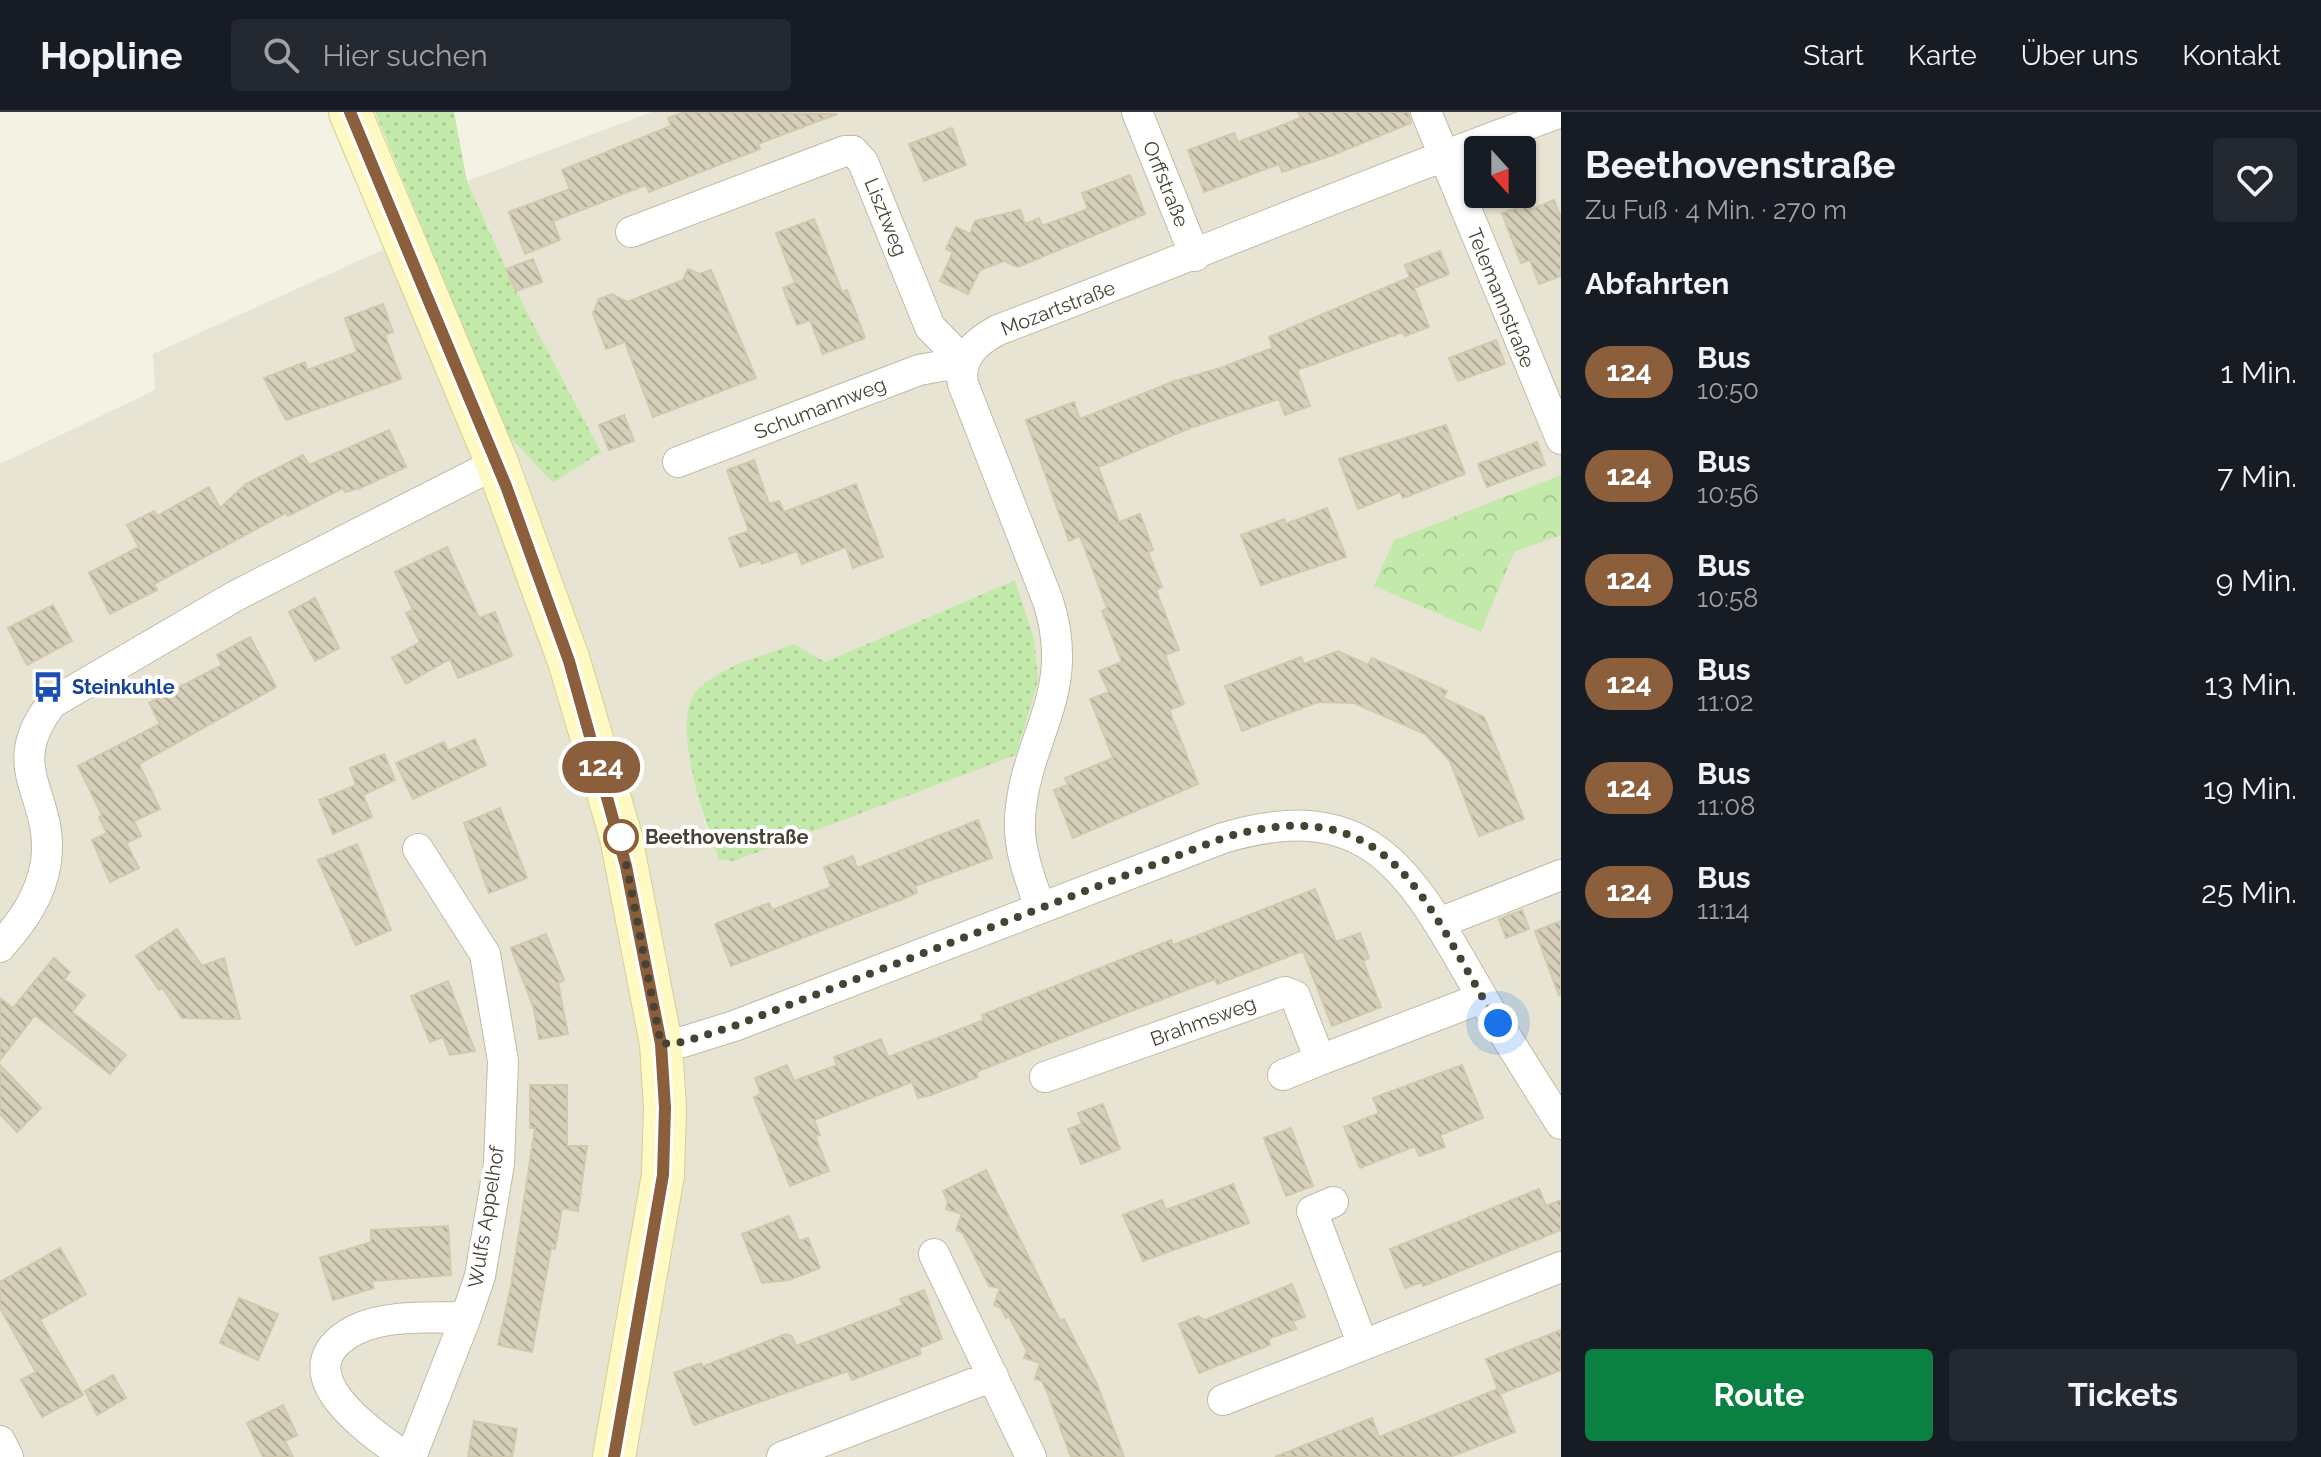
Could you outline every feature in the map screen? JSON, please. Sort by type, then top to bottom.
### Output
[{"type":"street","points":[[350,112],[497,463],[569,661],[621,837],[661,1044],[665,1108],[663,1175],[614,1457]]},
{"type":"street","name":"Orffstraße","points":[[1137,112],[1195,256]]},
{"type":"street","name":"Telemannstraße","points":[[1426,112],[1561,439]]},
{"type":"street","name":"Mozartstraße","points":[[964,362],[980,339],[998,330],[1195,256],[1442,155],[1561,112]]},
{"type":"street","name":"Lisztweg","points":[[631,232],[845,151],[853,151],[863,162],[930,327],[964,362]]},
{"type":"street","points":[[964,362],[961,375],[967,398],[1053,617],[1057,676],[1020,815],[1022,853],[1040,908]]},
{"type":"street","name":"Schumannweg","points":[[678,462],[919,370],[964,362]]},
{"type":"street","points":[[0,947],[23,920],[34,898],[46,859],[44,830],[26,779],[21,750],[37,719],[52,703],[237,595],[497,463]]},
{"type":"street","points":[[661,1044],[683,1042],[734,1026],[1223,838],[1290,823],[1331,829],[1371,845],[1405,875],[1439,923],[1561,1124]]},
{"type":"street","name":"Wulfs Appelhof","points":[[418,849],[485,954],[503,1061],[499,1164],[480,1276],[466,1317],[409,1457],[365,1429],[327,1383],[326,1360],[338,1342],[356,1329],[384,1321],[466,1317]]},
{"type":"street","points":[[1439,923],[1561,875]]},
{"type":"street","name":"Brahmsweg","points":[[1045,1077],[1285,992],[1295,996],[1320,1060]]},
{"type":"street","points":[[1283,1075],[1482,998]]},
{"type":"street","points":[[1333,1202],[1312,1211],[1362,1343]]},
{"type":"street","points":[[934,1254],[1031,1457]]},
{"type":"street","points":[[1223,1400],[1561,1267]]},
{"type":"street","points":[[782,1457],[993,1376]]},
{"type":"street","points":[[0,1441],[8,1457]]},
{"type":"shaded area","points":[[652,112],[1561,112],[1561,1457],[0,1457],[0,464],[155,390],[153,354],[387,248],[507,434],[601,452],[516,291],[467,181]],"holes":[[[1015,580],[1037,680],[1016,755],[719,859],[705,824],[691,766],[825,662]]]},
{"type":"green space","points":[[375,112],[454,112],[467,181],[516,291],[601,452],[553,483],[507,434]]},
{"type":"green space","points":[[1561,475],[1561,535],[1514,552],[1481,632],[1374,586],[1394,540]]},
{"type":"green space","points":[[1015,580],[1034,639],[1038,680],[1016,755],[734,861],[719,859],[699,797],[688,745],[690,702],[699,688],[732,667],[794,644],[825,662]]},
{"type":"building","points":[[684,112],[837,114],[758,144],[760,149],[649,192],[646,185],[553,221],[560,240],[525,254],[509,212],[570,189],[562,170],[671,126],[668,118]]},
{"type":"building","points":[[1298,112],[1408,112],[1411,123],[1282,172],[1279,164],[1204,192],[1188,150],[1234,133],[1238,142],[1301,118]]},
{"type":"building","points":[[952,128],[966,165],[924,181],[909,144]]},
{"type":"building","points":[[1130,175],[1145,214],[1018,267],[1004,261],[980,270],[968,294],[940,281],[953,252],[946,249],[956,227],[970,234],[975,221],[1020,210],[1025,224],[1039,218],[1042,226],[1088,209],[1082,193]]},
{"type":"building","points":[[1554,200],[1561,218],[1561,276],[1539,284],[1530,260],[1521,263],[1502,213],[1516,208],[1536,208]]},
{"type":"building","points":[[814,219],[842,292],[847,290],[865,338],[823,354],[810,320],[797,325],[783,288],[795,283],[776,233]]},
{"type":"building","points":[[1440,251],[1449,274],[1414,288],[1405,265]]},
{"type":"building","points":[[533,259],[542,282],[516,291],[506,269]]},
{"type":"building","points":[[688,269],[699,274],[711,270],[756,378],[653,417],[625,342],[606,349],[593,313],[599,299],[612,294],[627,302],[683,280]]},
{"type":"building","points":[[1410,277],[1429,327],[1405,336],[1403,332],[1297,370],[1310,406],[1285,415],[1279,399],[1190,428],[1098,467],[1119,522],[1140,514],[1153,550],[1148,552],[1162,587],[1156,590],[1179,650],[1165,655],[1184,704],[1169,710],[1198,784],[1073,838],[1054,790],[1068,785],[1065,778],[1113,758],[1090,699],[1109,692],[1099,671],[1122,662],[1102,611],[1107,608],[1080,536],[1069,541],[1026,420],[1074,402],[1080,419],[1172,382],[1220,368],[1273,348],[1269,337]]},
{"type":"building","points":[[383,304],[393,332],[385,335],[401,379],[286,420],[264,378],[305,362],[307,370],[357,352],[345,318]]},
{"type":"building","points":[[1496,340],[1505,364],[1458,381],[1449,358]]},
{"type":"building","points":[[624,415],[634,441],[609,450],[599,425]]},
{"type":"building","points":[[1446,425],[1465,474],[1403,498],[1400,492],[1358,509],[1339,459]]},
{"type":"building","points":[[389,430],[406,467],[360,488],[345,492],[343,488],[288,516],[286,513],[154,584],[157,590],[110,614],[89,573],[139,547],[127,525],[154,511],[157,516],[209,487],[220,508],[246,484],[303,455],[309,465]]},
{"type":"building","points":[[1537,442],[1545,465],[1487,487],[1478,464]]},
{"type":"building","points":[[754,460],[769,504],[779,501],[784,512],[856,484],[883,557],[853,568],[846,547],[802,564],[797,551],[762,564],[760,560],[740,567],[729,538],[749,531],[727,470]]},
{"type":"building","points":[[1327,508],[1346,557],[1261,585],[1241,535],[1284,519],[1286,524]]},
{"type":"building","points":[[447,547],[479,618],[495,612],[512,656],[458,678],[450,659],[406,684],[392,658],[420,642],[406,613],[413,610],[395,572]]},
{"type":"building","points":[[315,598],[339,648],[315,661],[289,612]]},
{"type":"building","points":[[53,605],[72,641],[27,665],[8,628]]},
{"type":"building","points":[[250,637],[276,687],[139,764],[160,809],[134,821],[141,836],[126,843],[139,868],[110,882],[92,840],[107,833],[99,817],[102,815],[78,766],[160,724],[149,703],[222,665],[217,655]]},
{"type":"building","points":[[1338,651],[1368,665],[1372,658],[1447,691],[1443,698],[1484,717],[1524,819],[1479,836],[1450,761],[1425,734],[1354,703],[1318,702],[1242,731],[1225,686],[1301,657],[1304,664]]},
{"type":"building","points":[[475,739],[486,765],[413,799],[396,763],[444,742],[448,751]]},
{"type":"building","points":[[384,754],[395,780],[363,795],[372,817],[333,834],[319,800],[356,785],[350,768]]},
{"type":"building","points":[[500,808],[527,878],[489,893],[464,823]]},
{"type":"building","points":[[978,820],[992,858],[915,886],[917,893],[731,966],[715,924],[769,903],[772,910],[831,887],[824,867],[853,856],[857,868]]},
{"type":"building","points":[[357,844],[391,930],[356,945],[318,860]]},
{"type":"building","points":[[1315,889],[1336,942],[1360,933],[1369,958],[1363,961],[1381,1007],[1332,1026],[1303,951],[1217,984],[1215,979],[1118,1016],[976,1072],[978,1077],[931,1095],[918,1098],[912,1082],[814,1120],[820,1135],[815,1136],[829,1171],[790,1186],[754,1097],[761,1094],[755,1078],[787,1065],[794,1081],[837,1065],[834,1057],[881,1039],[888,1057],[984,1020],[982,1015],[1171,940],[1173,945]]},
{"type":"building","points":[[1522,910],[1529,929],[1506,938],[1499,919]]},
{"type":"building","points":[[1561,921],[1561,994],[1559,995],[1535,931]]},
{"type":"building","points":[[177,929],[202,966],[224,958],[240,1019],[182,1018],[162,987],[159,990],[136,956]]},
{"type":"building","points":[[546,934],[564,980],[558,983],[568,1034],[539,1039],[534,1009],[511,948]]},
{"type":"building","points":[[54,958],[70,972],[64,979],[85,995],[72,1012],[126,1055],[110,1074],[35,1015],[0,1060],[0,998],[13,1008]]},
{"type":"building","points":[[448,981],[475,1051],[450,1055],[443,1037],[430,1042],[411,996]]},
{"type":"building","points":[[0,1065],[41,1108],[17,1132],[0,1114]]},
{"type":"building","points":[[1462,1065],[1483,1118],[1440,1135],[1445,1147],[1419,1156],[1415,1146],[1360,1168],[1344,1127],[1379,1113],[1373,1098]]},
{"type":"building","points":[[530,1085],[567,1085],[567,1146],[587,1146],[578,1211],[562,1208],[555,1249],[551,1248],[532,1352],[498,1345],[511,1286],[535,1128],[530,1128]]},
{"type":"building","points":[[1103,1104],[1120,1149],[1081,1164],[1068,1129],[1082,1124],[1078,1113]]},
{"type":"building","points":[[1291,1128],[1313,1186],[1286,1196],[1264,1138]]},
{"type":"building","points":[[986,1170],[1060,1321],[1064,1319],[1097,1384],[1124,1457],[1071,1457],[1042,1381],[1035,1379],[1040,1363],[1024,1358],[1027,1351],[1009,1316],[1006,1318],[1001,1308],[994,1305],[1000,1288],[989,1286],[963,1233],[956,1230],[962,1214],[946,1209],[948,1202],[943,1191]]},
{"type":"building","points":[[1233,1184],[1249,1223],[1143,1261],[1123,1215],[1162,1200],[1166,1210]]},
{"type":"building","points":[[1539,1189],[1546,1206],[1561,1200],[1561,1230],[1423,1286],[1422,1282],[1405,1288],[1390,1249]]},
{"type":"building","points":[[789,1216],[799,1241],[808,1238],[820,1268],[789,1280],[762,1283],[742,1234]]},
{"type":"building","points":[[448,1226],[451,1275],[371,1281],[374,1288],[333,1300],[320,1258],[371,1242],[371,1230]]},
{"type":"building","points":[[60,1248],[86,1294],[40,1320],[83,1395],[42,1417],[21,1380],[36,1372],[0,1308],[0,1282]]},
{"type":"building","points":[[1292,1284],[1305,1317],[1293,1321],[1296,1329],[1268,1339],[1270,1345],[1199,1373],[1179,1324],[1198,1316],[1205,1320]]},
{"type":"building","points":[[924,1290],[942,1339],[919,1348],[921,1354],[852,1380],[848,1371],[694,1425],[674,1373],[701,1363],[702,1367],[786,1334],[792,1336],[796,1346],[903,1305],[900,1299]]},
{"type":"building","points":[[239,1298],[278,1314],[258,1360],[220,1343]]},
{"type":"building","points":[[1561,1330],[1561,1370],[1500,1394],[1515,1432],[1450,1457],[1275,1457],[1372,1418],[1379,1437],[1498,1389],[1486,1359]]},
{"type":"building","points":[[113,1375],[126,1398],[97,1415],[85,1391]]},
{"type":"building","points":[[283,1405],[297,1435],[285,1441],[293,1457],[263,1457],[247,1423]]},
{"type":"building","points":[[474,1421],[517,1429],[512,1457],[468,1457]]},
{"type":"bus line","name":"124","points":[[350,112],[506,486],[569,661],[621,837],[661,1044],[665,1108],[663,1175],[614,1457]]},
{"type":"place","name":"Steinkuhle","points":[[48,687]]},
{"type":"place","name":"Beethovenstraße","points":[[621,837]]},
{"type":"route","points":[[621,837],[661,1044],[683,1042],[734,1026],[1223,838],[1251,829],[1290,823],[1312,825],[1353,836],[1371,845],[1398,867],[1428,904],[1498,1023]]}]
